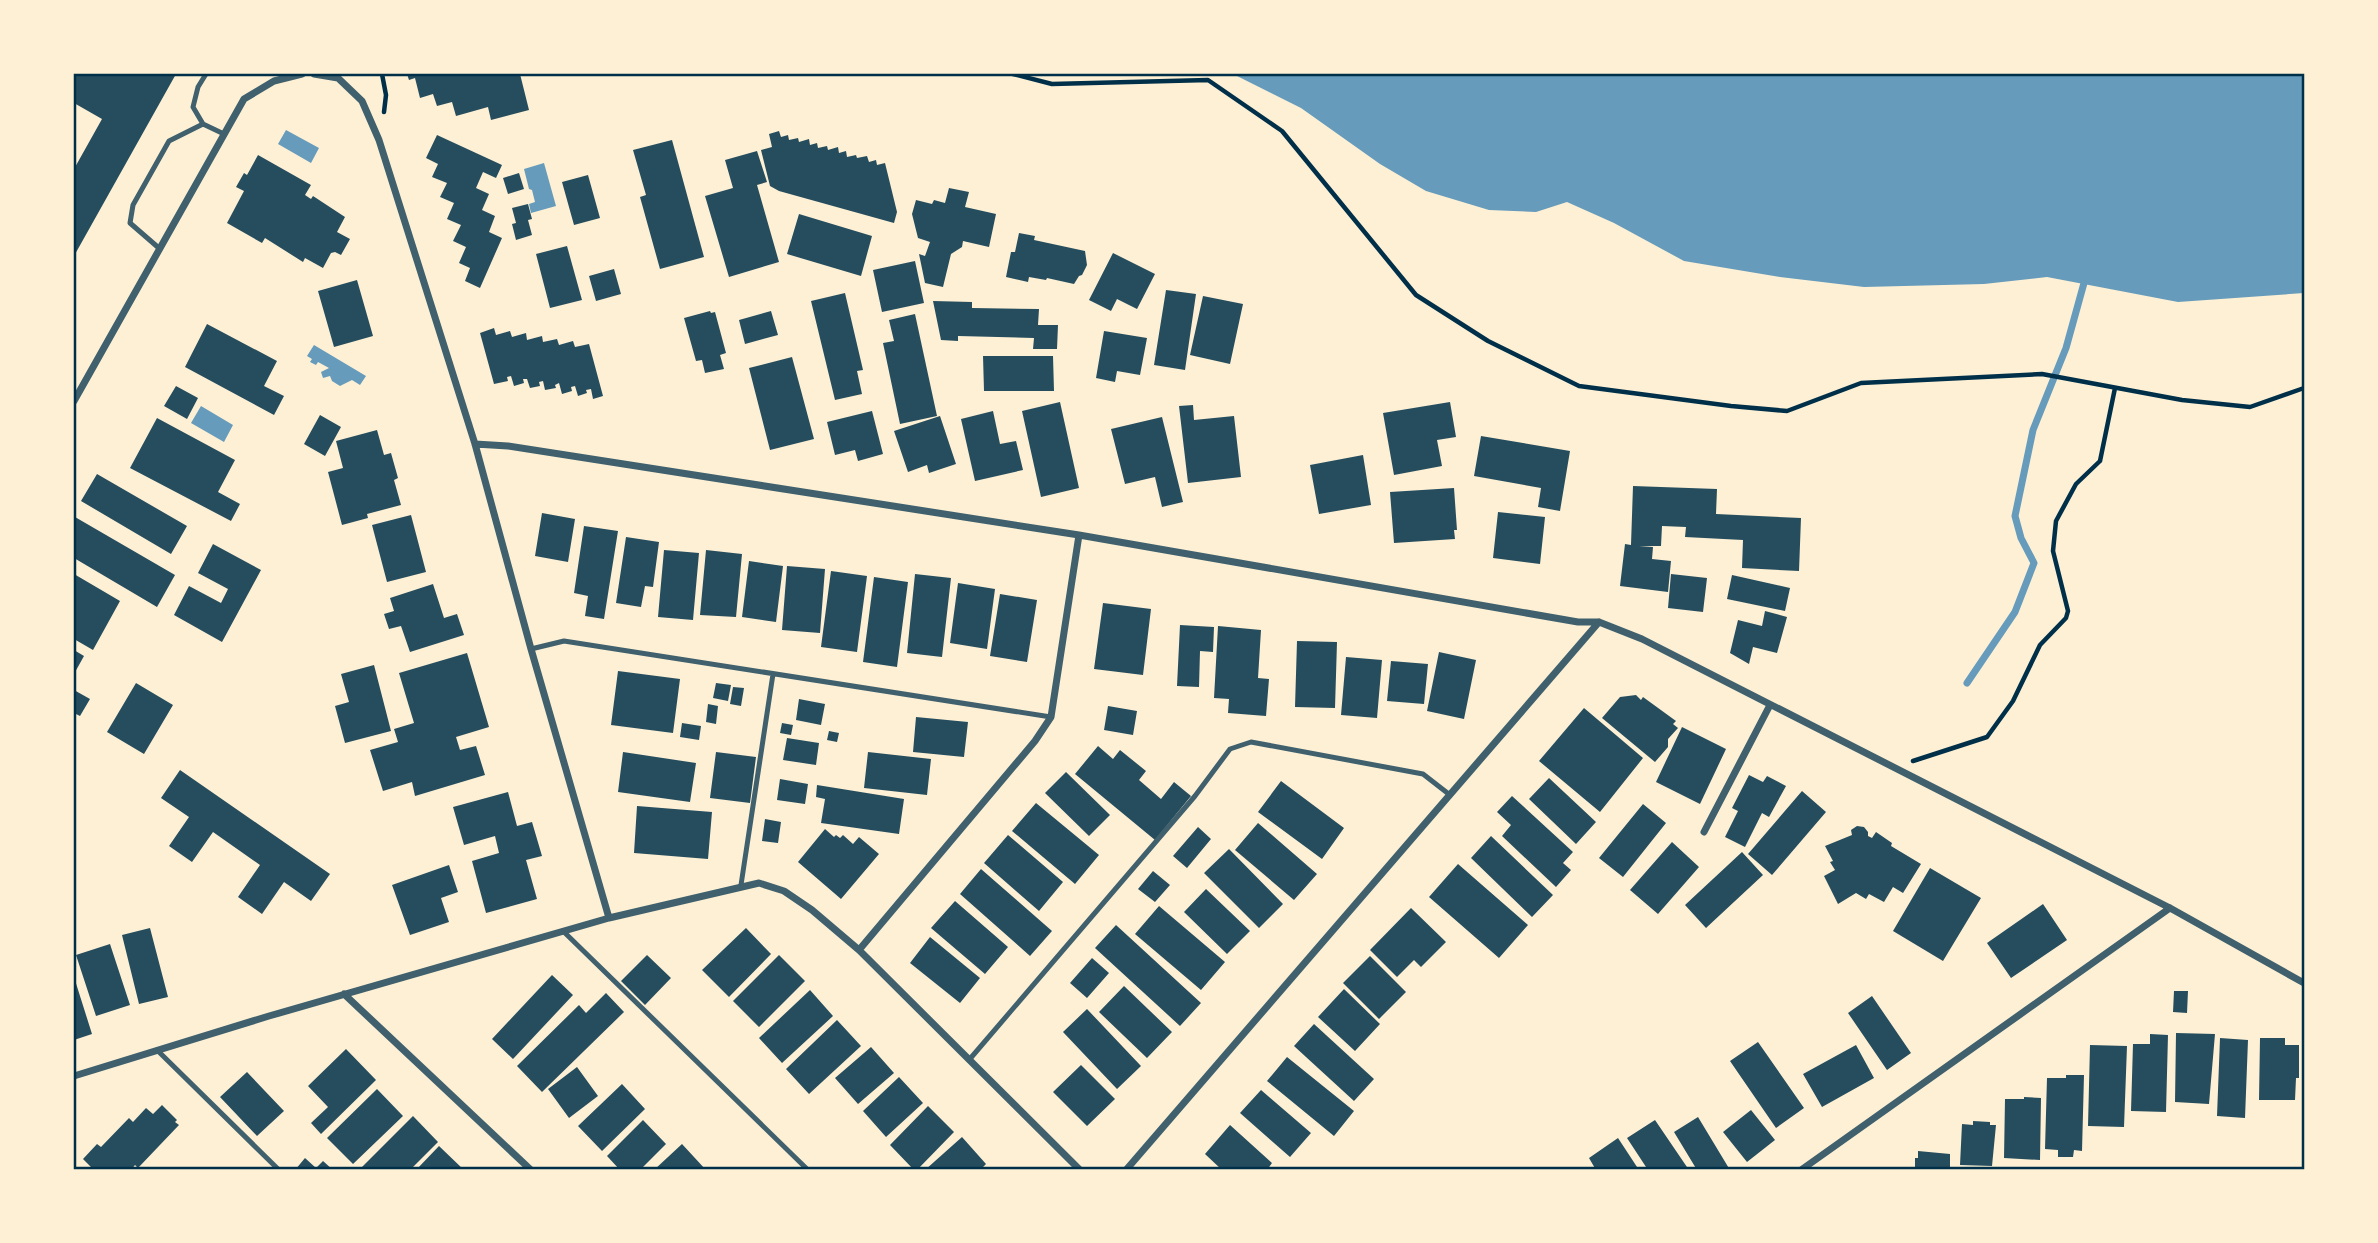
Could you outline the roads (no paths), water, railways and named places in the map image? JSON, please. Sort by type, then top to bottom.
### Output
[{"type":"street","points":[[74,401],[244,99],[274,81],[302,74]]},
{"type":"street","points":[[314,74],[338,78],[362,101],[379,140],[475,444],[608,918]]},
{"type":"street","points":[[475,444],[508,446],[1079,535],[1578,622],[1599,622],[1642,639],[2170,908],[2305,983]]},
{"type":"street","points":[[859,950],[1035,741],[1051,717],[1079,535]]},
{"type":"street","points":[[1126,1170],[1599,622]]},
{"type":"street","points":[[1704,832],[1770,705]]},
{"type":"street","points":[[74,1076],[608,918],[741,885],[759,883],[783,891],[813,910],[859,950],[1080,1170]]},
{"type":"street","points":[[1801,1170],[2170,908]]},
{"type":"street","points":[[344,994],[531,1170]]},
{"type":"lane","points":[[205,74],[198,87],[193,107],[203,124],[225,134]]},
{"type":"lane","points":[[159,249],[130,223],[133,205],[169,141],[203,124]]},
{"type":"lane","points":[[531,649],[564,641],[1051,717]]},
{"type":"lane","points":[[741,885],[774,674]]},
{"type":"lane","points":[[969,1060],[1186,807],[1230,749],[1251,742],[1423,774],[1450,795]]},
{"type":"lane","points":[[563,931],[808,1170]]},
{"type":"lane","points":[[156,1050],[279,1170]]},
{"type":"water","points":[[1233,74],[2304,74],[2304,293],[2178,302],[2047,277],[1984,284],[1864,287],[1780,277],[1684,261],[1614,223],[1567,202],[1536,212],[1489,210],[1426,191],[1380,164],[1301,108]]},
{"type":"water","points":[[286,130],[319,148],[311,163],[278,144]]},
{"type":"water","points":[[544,163],[556,206],[531,213],[529,204],[535,202],[524,169]]},
{"type":"water","points":[[314,345],[366,376],[360,385],[352,380],[340,386],[332,381],[330,376],[323,378],[321,372],[329,368],[318,362],[316,365],[310,362],[312,359],[307,356]]},
{"type":"water","points":[[201,406],[233,425],[224,442],[191,423]]},
{"type":"waterway","points":[[1967,683],[2015,612],[2034,563],[2021,538],[2015,516],[2033,430],[2066,348],[2084,283]]}]
